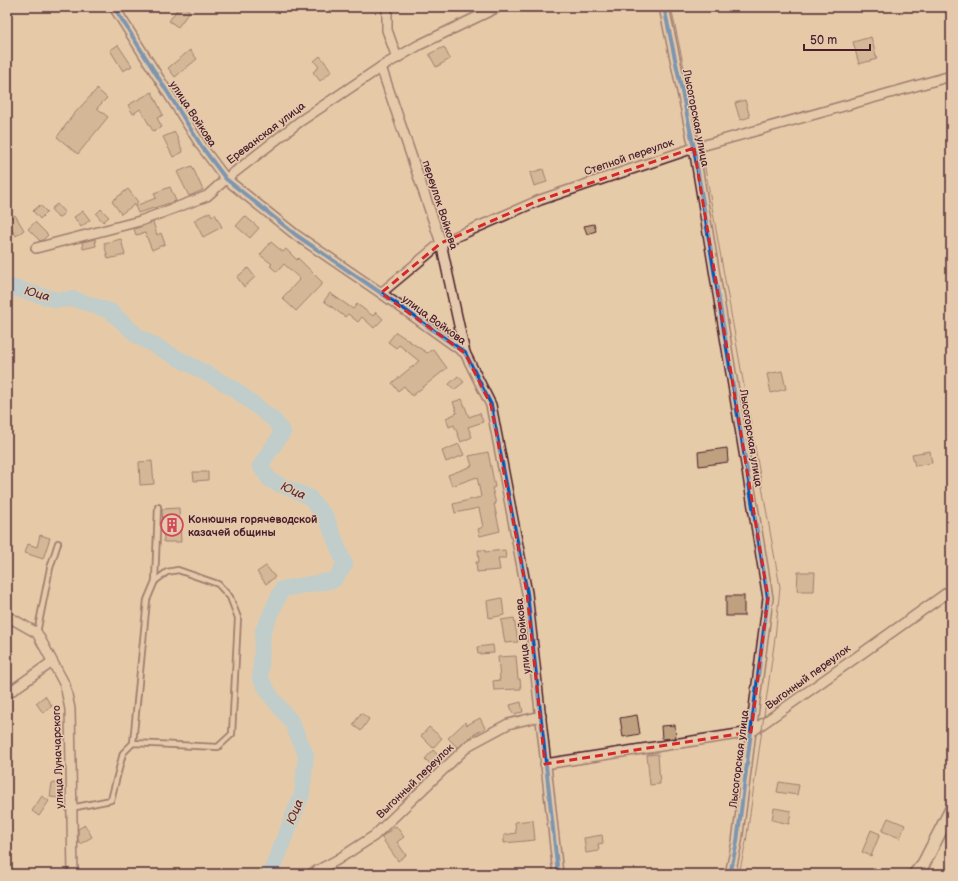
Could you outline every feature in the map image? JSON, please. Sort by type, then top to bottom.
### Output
[{"type":"main road","points":[[915,874],[924,862],[951,810]]},
{"type":"street","name":"улица Войкова","points":[[114,7],[202,147],[226,179],[296,235],[465,353],[491,406],[527,593],[558,874]]},
{"type":"street","points":[[387,7],[388,30],[397,58]]},
{"type":"street","name":"Ереванская улица","points":[[36,248],[140,221],[207,196],[226,179],[299,122],[381,67],[498,7]]},
{"type":"street","name":"Лысогорская улица","points":[[664,7],[694,148],[768,598],[737,842],[730,874]]},
{"type":"street","name":"переулок Войкова","points":[[381,67],[441,243],[465,353]]},
{"type":"street","name":"Степной переулок","points":[[381,293],[441,243],[540,200],[694,148],[951,76]]},
{"type":"street","name":"Выгонный переулок","points":[[545,764],[751,732],[951,590]]},
{"type":"street","points":[[7,616],[37,633]]},
{"type":"street","name":"улица Луначарского","points":[[37,633],[64,685],[70,709],[73,801],[71,808],[73,874]]},
{"type":"street","points":[[7,694],[52,662]]},
{"type":"street","name":"Выгонный переулок","points":[[311,874],[337,860],[374,836],[469,746],[508,724],[541,716]]},
{"type":"lane","points":[[71,808],[111,800],[123,752],[133,743],[147,600],[155,581],[158,507]]},
{"type":"lane","points":[[37,633],[50,568],[58,544]]},
{"type":"lane","points":[[133,743],[218,748],[232,734],[238,618],[230,597],[218,584],[178,570],[167,572],[155,581]]},
{"type":"highlighted area","points":[[694,148],[768,598],[751,732],[545,764],[527,593],[491,405],[465,353],[381,293],[441,243],[540,200]]},
{"type":"building","points":[[179,7],[184,7],[190,11],[178,27],[169,21]]},
{"type":"building","points":[[871,37],[877,59],[859,64],[853,42]]},
{"type":"building","points":[[118,45],[132,66],[123,71],[110,50]]},
{"type":"building","points":[[444,47],[450,59],[436,67],[429,54]]},
{"type":"building","points":[[190,50],[197,59],[175,77],[168,68]]},
{"type":"building","points":[[320,56],[332,71],[320,81],[313,72],[319,67],[314,61]]},
{"type":"building","points":[[97,89],[107,98],[97,108],[108,117],[78,154],[57,137],[73,115]]},
{"type":"building","points":[[152,92],[163,115],[157,118],[162,127],[153,131],[140,109],[133,114],[128,105]]},
{"type":"building","points":[[745,100],[750,117],[740,120],[735,103]]},
{"type":"building","points":[[175,132],[183,152],[173,157],[163,137]]},
{"type":"building","points":[[192,166],[203,190],[189,196],[177,172]]},
{"type":"building","points":[[543,169],[547,182],[534,186],[530,173]]},
{"type":"building","points":[[170,187],[176,201],[138,213],[135,206],[156,198],[154,193]]},
{"type":"building","points":[[128,189],[138,202],[121,214],[112,201]]},
{"type":"building","points":[[57,204],[65,213],[58,218],[51,209]]},
{"type":"building","points":[[40,205],[47,212],[40,219],[33,211]]},
{"type":"building","points":[[101,209],[109,217],[103,222],[96,214]]},
{"type":"building","points":[[83,211],[90,220],[81,227],[74,217]]},
{"type":"building","points":[[210,212],[212,216],[215,214],[222,227],[203,237],[194,220]]},
{"type":"building","points":[[15,215],[24,230],[16,236],[7,222],[7,219]]},
{"type":"building","points":[[245,216],[259,228],[250,238],[236,226]]},
{"type":"building","points":[[35,222],[48,235],[43,240],[40,241],[28,229]]},
{"type":"building","points":[[153,222],[157,235],[161,233],[165,244],[152,250],[145,233],[136,235],[134,229]]},
{"type":"building","points":[[594,224],[596,231],[587,234],[584,226]]},
{"type":"building","points":[[95,239],[96,246],[83,249],[82,242]]},
{"type":"building","points":[[121,239],[125,255],[108,259],[104,243]]},
{"type":"building","points":[[271,242],[283,252],[286,249],[297,260],[298,258],[323,283],[296,311],[282,298],[300,279],[284,264],[277,272],[270,266],[272,264],[260,255]]},
{"type":"building","points":[[248,268],[255,277],[244,287],[237,277]]},
{"type":"building","points":[[330,293],[353,309],[357,304],[373,316],[376,312],[383,319],[374,328],[362,317],[358,322],[348,314],[345,317],[324,301]]},
{"type":"building","points":[[396,332],[427,353],[433,349],[447,368],[412,396],[404,386],[398,391],[392,383],[419,361],[399,345],[396,348],[388,342]]},
{"type":"building","points":[[782,371],[786,389],[771,393],[767,374]]},
{"type":"building","points":[[458,376],[464,382],[454,390],[449,384]]},
{"type":"building","points":[[462,399],[469,417],[480,413],[483,422],[468,427],[472,437],[461,442],[454,425],[449,427],[446,418],[457,413],[453,402]]},
{"type":"building","points":[[459,444],[464,455],[446,462],[442,451]]},
{"type":"building","points":[[727,448],[728,462],[699,466],[698,452]]},
{"type":"building","points":[[930,451],[932,463],[915,466],[912,454]]},
{"type":"building","points":[[488,452],[495,487],[492,488],[496,504],[494,504],[500,531],[480,536],[478,529],[483,527],[479,508],[455,513],[453,504],[481,497],[477,477],[452,486],[448,475],[472,466],[469,456]]},
{"type":"building","points":[[152,461],[154,484],[140,485],[139,462]]},
{"type":"building","points":[[193,472],[208,472],[208,480],[194,481]]},
{"type":"building","name":"Конюшня горячеводской казачей общины","points":[[179,508],[181,542],[164,542],[162,509]]},
{"type":"building","points":[[40,535],[50,538],[43,559],[25,553],[28,544],[37,547]]},
{"type":"building","points":[[478,550],[485,550],[485,552],[505,550],[506,558],[498,558],[500,570],[477,572],[476,562],[479,562]]},
{"type":"building","points":[[266,566],[275,577],[266,584],[257,572]]},
{"type":"building","points":[[798,572],[815,572],[814,591],[797,591]]},
{"type":"building","points":[[726,596],[744,596],[744,616],[726,616]]},
{"type":"building","points":[[502,598],[504,615],[489,618],[487,601]]},
{"type":"building","points":[[514,618],[518,642],[505,643],[501,620]]},
{"type":"building","points":[[493,645],[494,653],[478,654],[477,647]]},
{"type":"building","points":[[516,656],[518,679],[520,679],[521,689],[494,690],[493,681],[500,680],[498,657]]},
{"type":"building","points":[[45,696],[52,706],[43,713],[36,703]]},
{"type":"building","points":[[521,702],[523,712],[513,714],[510,705]]},
{"type":"building","points":[[361,713],[369,719],[361,731],[353,725]]},
{"type":"building","points":[[637,715],[640,734],[623,737],[620,718]]},
{"type":"building","points":[[480,718],[485,728],[470,737],[458,748],[448,738],[465,722],[467,725]]},
{"type":"building","points":[[675,725],[676,738],[662,739],[661,726]]},
{"type":"building","points":[[429,727],[442,738],[433,748],[421,736]]},
{"type":"building","points":[[433,750],[443,760],[435,768],[425,759]]},
{"type":"building","points":[[658,754],[660,784],[650,785],[647,755]]},
{"type":"building","points":[[779,782],[799,785],[797,795],[777,792]]},
{"type":"building","points":[[52,783],[63,784],[61,798],[50,797]]},
{"type":"building","points":[[42,796],[49,801],[39,816],[32,811]]},
{"type":"building","points":[[774,808],[791,811],[789,824],[772,820]]},
{"type":"building","points":[[888,818],[905,825],[900,838],[882,831]]},
{"type":"building","points":[[533,820],[535,840],[504,843],[504,835],[516,833],[515,822]]},
{"type":"building","points":[[85,825],[92,837],[80,844],[78,840],[78,829]]},
{"type":"building","points":[[396,826],[404,837],[397,842],[406,855],[398,861],[381,837]]},
{"type":"building","points":[[871,830],[880,834],[871,856],[862,852]]},
{"type":"building","points":[[602,835],[603,843],[598,844],[599,851],[586,853],[584,838]]},
{"type":"waterway","name":"Юца","points":[[7,286],[57,300],[74,299],[110,311],[139,337],[233,388],[274,420],[283,432],[260,466],[271,481],[309,497],[326,517],[345,565],[334,580],[282,589],[263,631],[260,678],[273,699],[291,721],[306,755],[302,794],[270,874]]},
{"type":"tram line","points":[[671,7],[703,157],[780,587],[775,638],[746,842],[739,874]]},
{"type":"cycle path","points":[[114,7],[202,147],[226,179],[296,235],[465,353],[491,405],[527,593],[558,874]]},
{"type":"cycle path","points":[[664,7],[694,148],[768,598],[737,842],[730,874]]},
{"type":"place","name":"Конюшня горячеводской казачей общины","points":[[172,525]]}]
